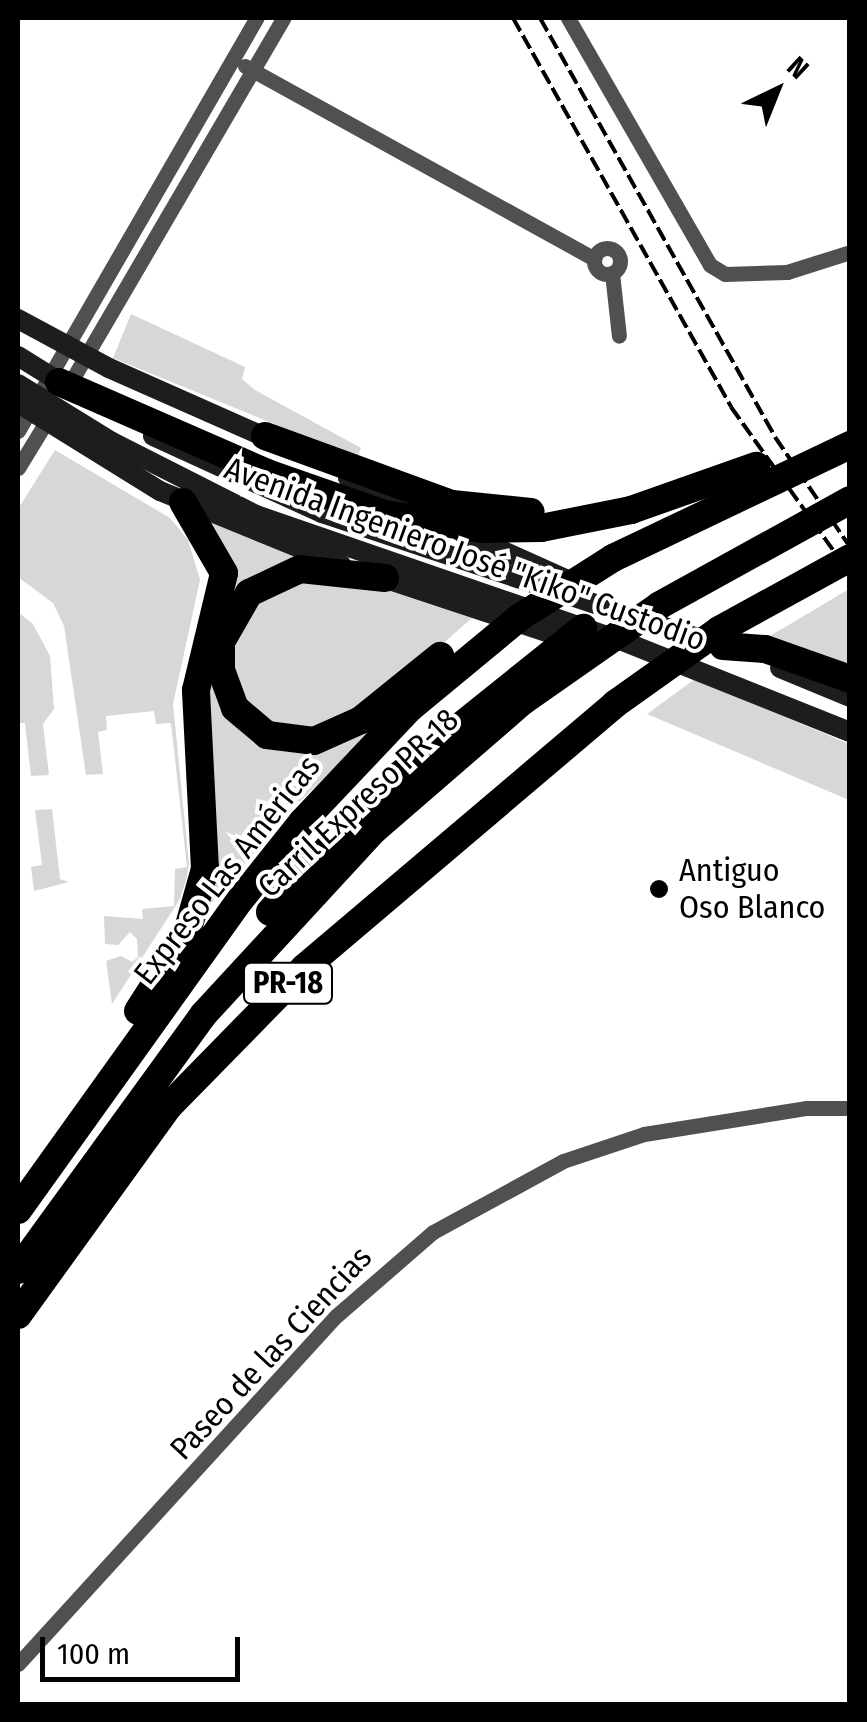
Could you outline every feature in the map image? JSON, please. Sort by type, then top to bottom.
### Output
[{"type":"highway","points":[[71,362],[267,474],[385,514],[482,529],[540,528],[632,510],[756,466]]},
{"type":"highway","points":[[265,436],[452,504],[531,512],[608,503],[843,447]]},
{"type":"highway","name":"Expreso Las Américas","points":[[18,1210],[303,820],[410,708],[542,601],[612,558],[843,447]]},
{"type":"highway","name":"Carril Expreso PR-18","points":[[18,1270],[204,1014],[374,830],[562,674],[700,580],[850,500]]},
{"type":"highway","points":[[100,1094],[116,1046],[186,936],[201,895],[206,839],[196,690],[224,573],[183,502]]},
{"type":"highway","name":"PR-18","points":[[18,1314],[169,1106],[231,1037],[615,704],[719,630],[848,560]]},
{"type":"highway","points":[[384,578],[300,569],[250,593],[225,626],[220,655],[228,695],[246,720],[280,740],[323,739],[361,720],[448,650],[500,615],[542,601]]},
{"type":"highway","points":[[204,1014],[272,909],[348,822],[476,708],[575,634]]},
{"type":"highway","points":[[723,646],[765,648],[850,679]]},
{"type":"main road","points":[[18,319],[71,362],[265,436],[622,608]]},
{"type":"main road","name":"Avenida Ingeniero José \"Kiko\" Custodio","points":[[18,356],[71,362],[220,471],[322,513],[622,608],[850,696]]},
{"type":"main road","points":[[18,399],[183,502],[297,551],[575,634]]},
{"type":"main road","name":"Avenida Ingeniero José \"Kiko\" Custodio","points":[[18,399],[242,509],[575,634],[660,656],[850,732]]},
{"type":"street","points":[[18,468],[256,18]]},
{"type":"street","points":[[19,429],[71,362],[282,18]]},
{"type":"street","points":[[568,18],[710,266],[725,274],[787,272],[850,252]]},
{"type":"street","points":[[233,59],[594,259],[600,249],[615,250],[619,264],[612,273],[618,336]]},
{"type":"street","name":"Paseo de las Ciencias","points":[[18,1664],[336,1316],[432,1232],[563,1161],[644,1134],[807,1108],[850,1108]]},
{"type":"shaded area","points":[[131,314],[245,367],[242,379],[255,390],[361,448],[357,458],[113,358]]},
{"type":"shaded area","points":[[55,450],[170,518],[188,540],[200,580],[173,704],[189,864],[186,880],[180,899],[112,1004],[106,961],[121,956],[132,962],[138,957],[137,939],[130,932],[118,945],[105,944],[104,916],[143,919],[142,909],[174,906],[175,869],[187,867],[171,723],[156,724],[154,711],[106,716],[107,730],[98,732],[103,774],[86,775],[64,626],[53,603],[18,577],[18,509]]},
{"type":"shaded area","points":[[207,521],[310,561],[279,571],[218,645],[261,738],[364,724],[373,731],[291,810],[205,910],[200,694],[224,601]]},
{"type":"shaded area","points":[[290,581],[386,590],[472,618],[382,697],[312,731],[288,731],[244,706],[229,649],[247,606]]},
{"type":"shaded area","points":[[849,589],[849,673],[764,639],[792,623]]},
{"type":"shaded area","points":[[18,612],[33,624],[50,656],[54,709],[43,724],[49,775],[31,776],[25,723],[18,723]]},
{"type":"shaded area","points":[[695,679],[849,744],[849,800],[647,714]]},
{"type":"shaded area","points":[[52,809],[60,879],[69,882],[34,891],[31,867],[42,865],[35,810]]},
{"type":"railway","points":[[513,18],[731,407],[850,574]]},
{"type":"railway","points":[[540,18],[775,437],[850,547]]},
{"type":"place","name":"Antiguo Oso Blanco","points":[[659,889]]}]
